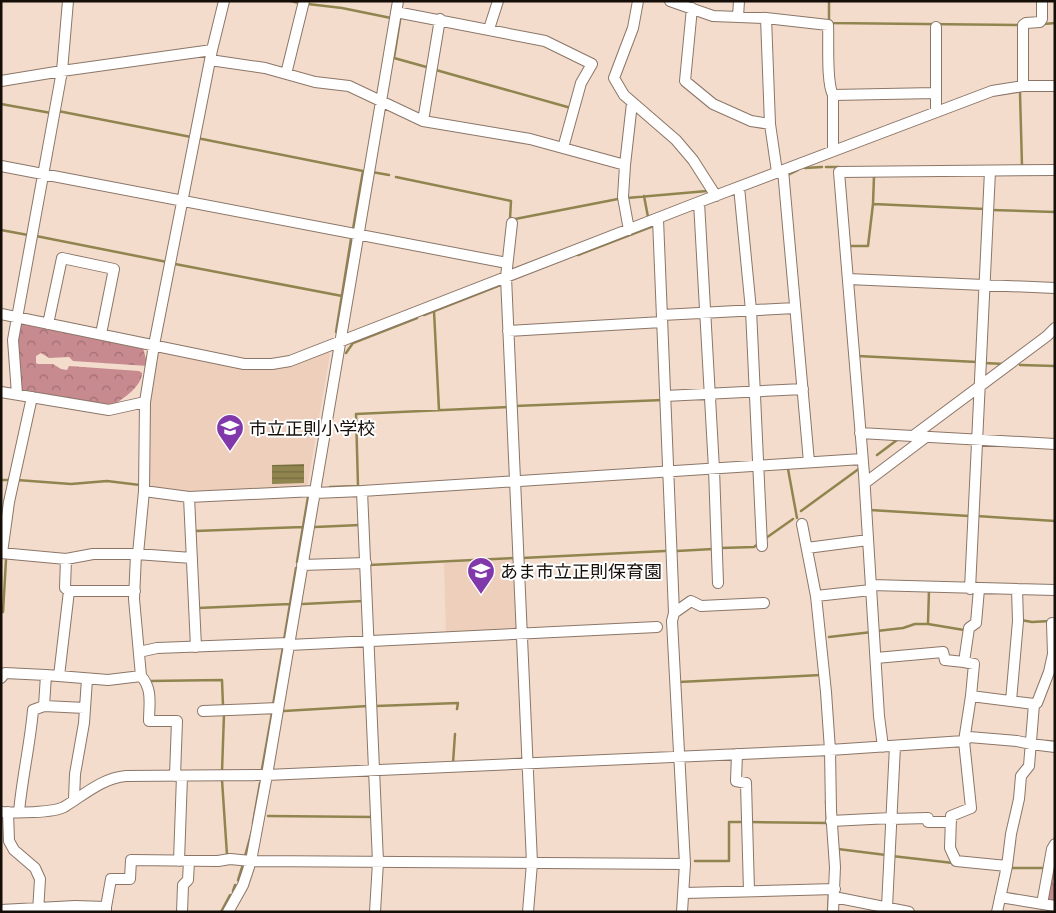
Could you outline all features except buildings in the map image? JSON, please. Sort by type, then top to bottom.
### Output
[{"type":"street","points":[[17,394],[13,340],[62,71],[68,1]]},
{"type":"street","points":[[182,912],[183,885],[188,880],[184,861],[177,721],[150,721],[149,691],[147,682],[141,676],[134,591],[144,491],[145,402],[182,200],[211,55],[224,1]]},
{"type":"street","points":[[286,74],[304,1]]},
{"type":"street","points":[[490,29],[498,1]]},
{"type":"street","points":[[638,1],[633,28],[614,78],[624,95],[676,140],[693,160],[716,196]]},
{"type":"street","points":[[670,1],[694,6],[713,16],[766,18],[828,25],[829,74],[833,95],[833,151]]},
{"type":"street","points":[[738,1],[738,17]]},
{"type":"street","points":[[1023,86],[1023,25],[1026,22],[1040,22],[1042,19],[1042,1]]},
{"type":"street","points":[[228,912],[243,885],[251,861],[397,6],[440,19],[545,41],[592,64],[581,83],[564,148]]},
{"type":"street","points":[[694,6],[685,81],[713,104],[751,121],[770,124]]},
{"type":"street","points":[[766,18],[770,124],[780,171],[809,462]]},
{"type":"street","points":[[423,121],[440,19]]},
{"type":"street","points":[[936,27],[936,112]]},
{"type":"street","points":[[1,81],[62,71],[211,55],[315,82],[349,86],[423,121],[530,139],[625,165]]},
{"type":"street","points":[[1,314],[235,363],[253,365],[290,361],[699,202],[992,91],[1023,86],[1055,86]]},
{"type":"street","points":[[833,95],[936,93]]},
{"type":"street","points":[[629,230],[623,197],[632,103]]},
{"type":"street","points":[[1,166],[507,263]]},
{"type":"street","points":[[884,747],[879,716],[864,483],[839,172],[1055,170]]},
{"type":"street","points":[[964,662],[969,628],[976,623],[974,589],[977,440],[990,171]]},
{"type":"street","points":[[739,187],[751,310],[760,466],[762,546]]},
{"type":"street","points":[[699,202],[714,469],[718,583]]},
{"type":"street","points":[[658,219],[674,613],[672,621],[685,864],[682,912]]},
{"type":"street","points":[[512,223],[506,277],[532,863],[528,912]]},
{"type":"street","points":[[48,324],[62,258],[114,269],[101,334]]},
{"type":"street","points":[[848,279],[1055,288]]},
{"type":"street","points":[[508,331],[662,319],[706,312],[795,308]]},
{"type":"street","points":[[913,436],[1047,336],[1055,328]]},
{"type":"street","points":[[665,396],[803,389]]},
{"type":"street","points":[[1,392],[109,410],[145,402]]},
{"type":"street","points":[[32,397],[9,502],[1,553],[66,559],[92,554],[137,554],[192,558]]},
{"type":"street","points":[[860,433],[1055,444]]},
{"type":"street","points":[[864,483],[926,437]]},
{"type":"street","points":[[144,491],[189,497],[362,491],[862,459]]},
{"type":"street","points":[[362,491],[378,862],[375,912]]},
{"type":"street","points":[[189,497],[196,647]]},
{"type":"street","points":[[802,524],[816,596],[826,692],[835,868],[833,912]]},
{"type":"street","points":[[806,548],[868,540]]},
{"type":"street","points":[[66,559],[65,588],[69,591],[134,591]]},
{"type":"street","points":[[302,565],[366,563]]},
{"type":"street","points":[[816,596],[871,587],[1055,590]]},
{"type":"street","points":[[1011,701],[1018,621],[1017,589]]},
{"type":"street","points":[[59,676],[69,591]]},
{"type":"street","points":[[674,613],[691,601],[701,606],[764,604]]},
{"type":"street","points":[[998,912],[1019,799],[1021,776],[1029,766],[1034,704],[1037,703],[1049,672],[1053,654],[1052,623]]},
{"type":"street","points":[[140,652],[157,648],[369,641],[657,627]]},
{"type":"street","points":[[876,658],[942,652],[945,660],[974,664],[972,696],[964,741],[971,808],[951,816],[950,848],[956,861],[1006,866]]},
{"type":"street","points":[[1,678],[5,673],[108,680],[141,676]]},
{"type":"street","points":[[44,706],[46,675]]},
{"type":"street","points":[[74,799],[75,774],[84,723],[87,679]]},
{"type":"street","points":[[972,696],[1034,704]]},
{"type":"street","points":[[19,812],[21,785],[28,756],[33,710],[44,706],[85,708]]},
{"type":"street","points":[[203,711],[278,708]]},
{"type":"street","points":[[38,910],[40,879],[35,868],[14,850],[9,841],[4,812],[56,809],[115,777],[267,775],[830,750],[964,741],[969,737],[1017,740],[1055,747]]},
{"type":"street","points":[[887,907],[895,746]]},
{"type":"street","points":[[737,754],[736,781],[746,783],[750,891]]},
{"type":"street","points":[[832,822],[891,818],[928,818],[928,822],[951,822]]},
{"type":"street","points":[[1042,904],[1052,849],[1055,844]]},
{"type":"street","points":[[1,910],[38,910],[75,906],[106,909],[111,878],[130,879],[131,860],[218,861],[230,859],[251,861],[685,864]]},
{"type":"street","points":[[684,893],[750,891],[834,893],[909,912]]},
{"type":"street","points":[[1000,897],[1055,906]]},
{"type":"shaded area","name":"市立正則小学校","points":[[326,350],[330,354],[307,487],[190,492],[148,488],[147,418],[156,354],[161,351],[241,368]]},
{"type":"shaded area","points":[[304,464],[304,483],[272,484],[272,465]]},
{"type":"shaded area","name":"あま市立正則保育園","points":[[515,559],[518,627],[516,630],[446,633],[444,563]]},
{"type":"green space","points":[[21,324],[143,348],[148,366],[73,361],[69,357],[49,358],[41,353],[36,356],[36,363],[38,364],[53,364],[67,370],[69,366],[139,371],[142,373],[141,378],[131,392],[113,405],[24,391],[21,390],[17,340]]},
{"type":"green space","points":[[1055,859],[1053,882],[1055,887],[1055,903],[1045,901]]},
{"type":"waterway","points":[[291,1],[299,3]]},
{"type":"waterway","points":[[829,1],[829,23],[1019,26]]},
{"type":"waterway","points":[[308,4],[342,8],[391,18]]},
{"type":"waterway","points":[[400,20],[394,58],[430,68]]},
{"type":"waterway","points":[[1044,24],[1055,23]]},
{"type":"waterway","points":[[436,70],[571,108]]},
{"type":"waterway","points":[[1020,93],[1022,166]]},
{"type":"waterway","points":[[1,104],[51,113]]},
{"type":"waterway","points":[[58,111],[191,137]]},
{"type":"waterway","points":[[197,138],[363,171],[353,229]]},
{"type":"waterway","points":[[805,168],[822,167]]},
{"type":"waterway","points":[[826,167],[839,167]]},
{"type":"waterway","points":[[788,175],[798,170]]},
{"type":"waterway","points":[[372,172],[389,175]]},
{"type":"waterway","points":[[873,204],[874,176]]},
{"type":"waterway","points":[[396,177],[511,201],[510,219]]},
{"type":"waterway","points":[[627,198],[707,191]]},
{"type":"waterway","points":[[644,196],[648,217]]},
{"type":"waterway","points":[[515,219],[618,199]]},
{"type":"waterway","points":[[849,246],[868,246],[873,204],[985,209]]},
{"type":"waterway","points":[[991,210],[1055,212]]},
{"type":"waterway","points":[[578,255],[656,225]]},
{"type":"waterway","points":[[1,230],[28,235]]},
{"type":"waterway","points":[[36,236],[167,262]]},
{"type":"waterway","points":[[336,332],[351,239]]},
{"type":"waterway","points":[[175,264],[342,296]]},
{"type":"waterway","points":[[424,315],[503,284]]},
{"type":"waterway","points":[[434,311],[439,410]]},
{"type":"waterway","points":[[346,353],[353,343],[417,318]]},
{"type":"waterway","points":[[858,356],[977,362]]},
{"type":"waterway","points":[[984,363],[1005,364]]},
{"type":"waterway","points":[[1020,365],[1055,366]]},
{"type":"waterway","points":[[515,406],[663,400]]},
{"type":"waterway","points":[[330,487],[358,486],[356,414],[509,407]]},
{"type":"waterway","points":[[877,455],[897,440]]},
{"type":"waterway","points":[[801,511],[860,468]]},
{"type":"waterway","points":[[788,469],[797,518]]},
{"type":"waterway","points":[[1,480],[10,480]]},
{"type":"waterway","points":[[17,480],[71,484],[107,481],[140,485]]},
{"type":"waterway","points":[[297,562],[308,497]]},
{"type":"waterway","points":[[870,510],[969,516]]},
{"type":"waterway","points":[[977,516],[1055,521]]},
{"type":"waterway","points":[[766,538],[793,519]]},
{"type":"waterway","points":[[315,527],[360,525]]},
{"type":"waterway","points":[[195,531],[303,527]]},
{"type":"waterway","points":[[721,548],[754,547],[758,544]]},
{"type":"waterway","points":[[677,551],[713,549]]},
{"type":"waterway","points":[[522,558],[665,551]]},
{"type":"waterway","points":[[369,565],[515,558]]},
{"type":"waterway","points":[[1,612],[3,612],[6,560]]},
{"type":"waterway","points":[[284,640],[296,568]]},
{"type":"waterway","points":[[928,623],[929,590]]},
{"type":"waterway","points":[[303,604],[363,601]]},
{"type":"waterway","points":[[198,608],[290,604]]},
{"type":"waterway","points":[[1021,620],[1032,622],[1050,621]]},
{"type":"waterway","points":[[877,631],[903,628],[915,624],[928,624],[964,630]]},
{"type":"waterway","points":[[829,637],[872,632]]},
{"type":"waterway","points":[[273,705],[283,647]]},
{"type":"waterway","points":[[679,682],[821,675]]},
{"type":"waterway","points":[[149,681],[222,680],[223,706]]},
{"type":"waterway","points":[[376,706],[458,703],[457,709]]},
{"type":"waterway","points":[[284,711],[368,706]]},
{"type":"waterway","points":[[262,769],[272,713]]},
{"type":"waterway","points":[[222,772],[224,714]]},
{"type":"waterway","points":[[453,763],[455,734]]},
{"type":"waterway","points":[[1047,741],[1055,742]]},
{"type":"waterway","points":[[222,780],[227,855]]},
{"type":"waterway","points":[[253,823],[260,783]]},
{"type":"waterway","points":[[826,801],[827,820]]},
{"type":"waterway","points":[[268,816],[373,817]]},
{"type":"waterway","points":[[695,861],[729,861],[729,822],[742,822]]},
{"type":"waterway","points":[[750,822],[827,823]]},
{"type":"waterway","points":[[245,856],[252,831]]},
{"type":"waterway","points":[[838,849],[886,855]]},
{"type":"waterway","points":[[892,856],[953,863]]},
{"type":"waterway","points":[[238,880],[243,864]]},
{"type":"waterway","points":[[1010,868],[1045,868]]},
{"type":"waterway","points":[[233,891],[235,885]]},
{"type":"waterway","points":[[221,912],[230,895]]},
{"type":"waterway","points":[[828,912],[829,895]]},
{"type":"place","name":"市立正則小学校","points":[[230,452]]},
{"type":"place","name":"あま市立正則保育園","points":[[481,595]]}]
